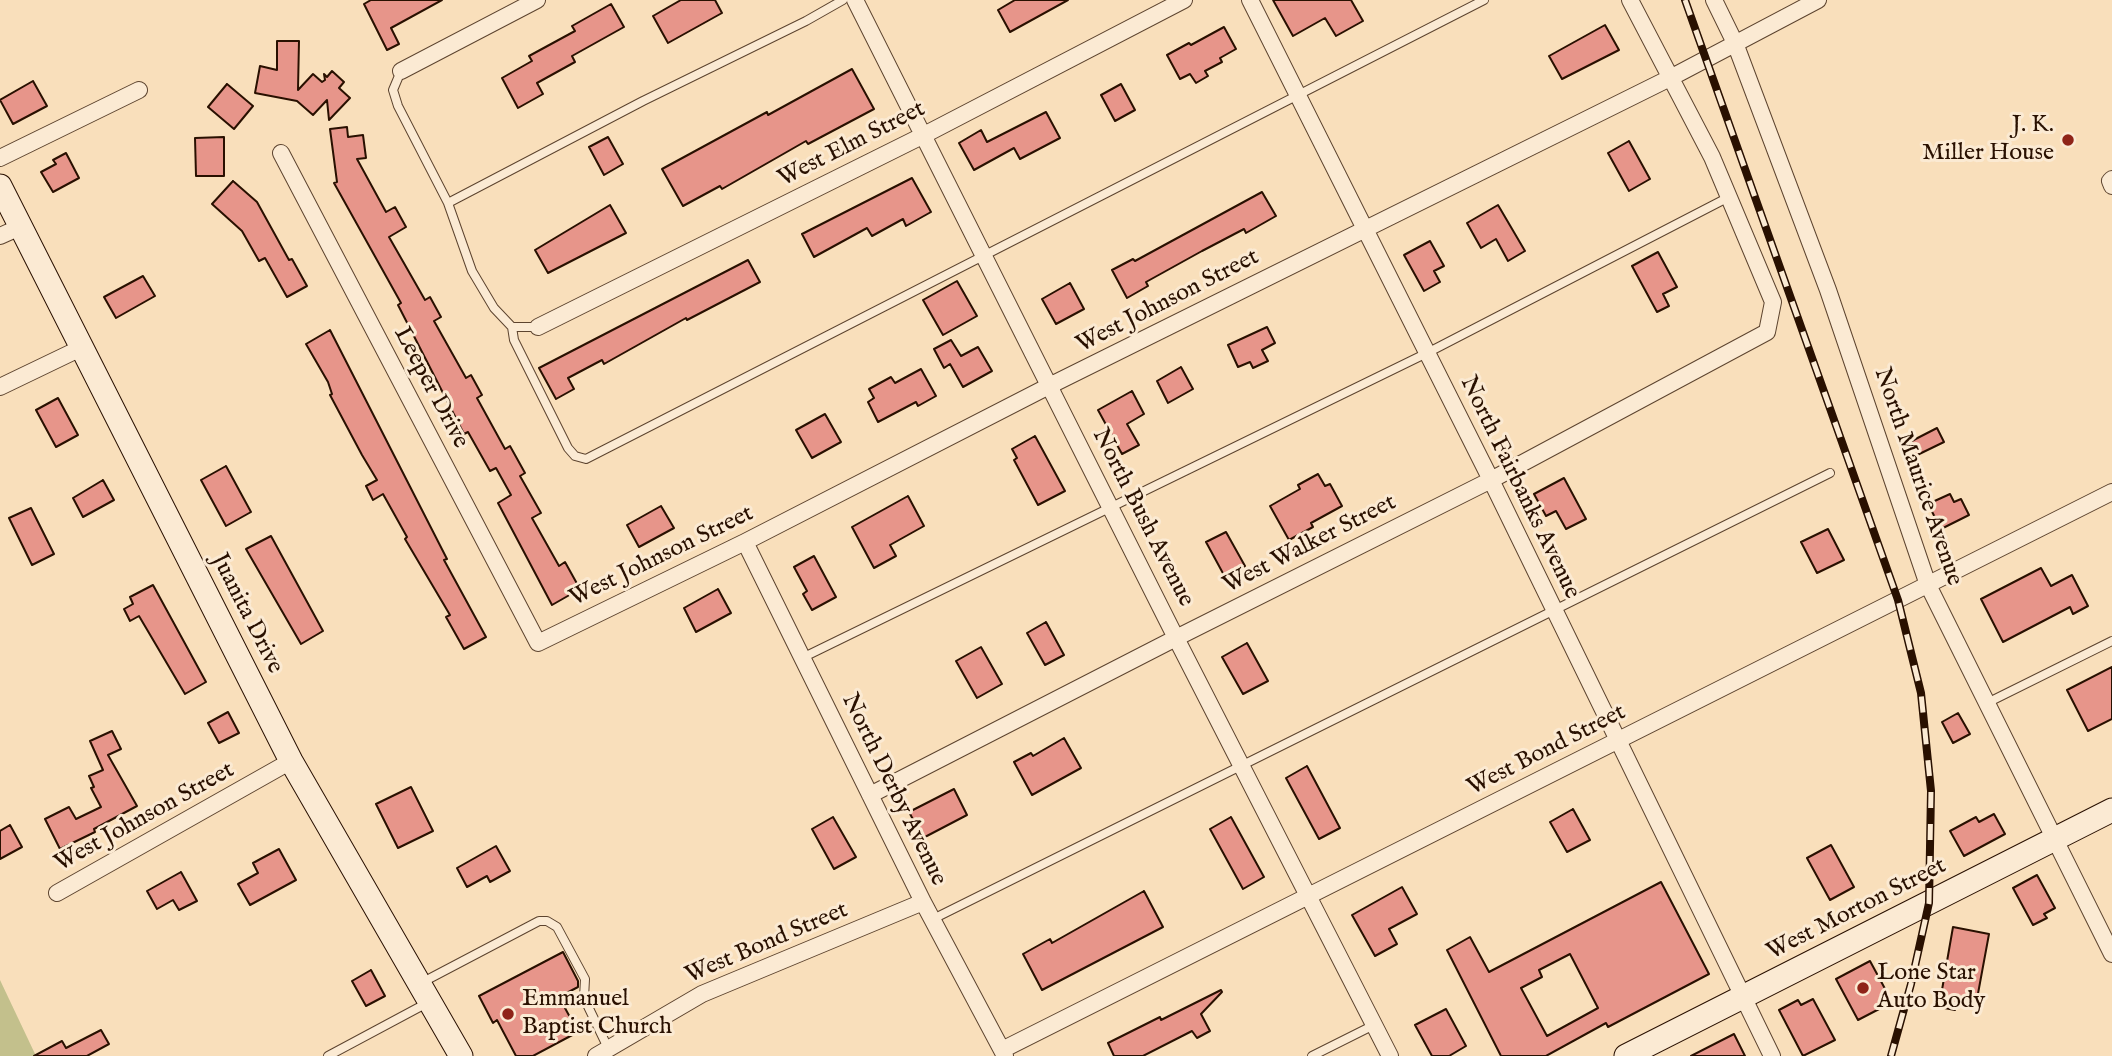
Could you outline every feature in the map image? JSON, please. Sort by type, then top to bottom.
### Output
[{"type":"street","points":[[401,71],[537,0]]},
{"type":"street","name":"North Bush Avenue","points":[[855,0],[1390,1056]]},
{"type":"street","name":"West Elm Street","points":[[538,327],[924,135],[1184,0]]},
{"type":"street","name":"North Fairbanks Avenue","points":[[1250,0],[1490,480],[1772,1056]]},
{"type":"street","points":[[1630,0],[1672,77],[1729,197]]},
{"type":"street","name":"North Maurice Avenue","points":[[1714,0],[1735,43],[1831,300],[1928,584],[2112,954]]},
{"type":"street","name":"West Johnson Street","points":[[538,643],[1672,77],[1818,0]]},
{"type":"street","points":[[0,158],[139,90]]},
{"type":"street","name":"Leeper Drive","points":[[281,153],[538,643]]},
{"type":"street","name":"Juanita Drive","points":[[0,186],[10,232],[81,348],[291,761],[461,1056]]},
{"type":"street","name":"West Walker Street","points":[[870,795],[1490,480],[1767,332],[1773,302],[1729,197]]},
{"type":"street","points":[[0,387],[81,348]]},
{"type":"street","name":"West Bond Street","points":[[999,1054],[2112,492]]},
{"type":"street","name":"North Derby Avenue","points":[[745,542],[999,1054]]},
{"type":"street","name":"West Johnson Street","points":[[57,893],[291,761]]},
{"type":"street","name":"West Morton Street","points":[[1626,1056],[2112,810]]},
{"type":"street","name":"West Bond Street","points":[[602,1052],[702,994],[923,902]]},
{"type":"lane","points":[[448,203],[843,0]]},
{"type":"lane","points":[[401,71],[393,90],[398,106],[448,203],[472,271],[494,308],[512,327],[514,340],[568,448],[575,456],[586,459],[1484,0]]},
{"type":"lane","points":[[802,658],[1427,354],[1729,197]]},
{"type":"lane","points":[[512,327],[538,327]]},
{"type":"lane","points":[[933,919],[1243,767],[1553,608],[1830,473]]},
{"type":"lane","points":[[1987,704],[2112,641]]},
{"type":"lane","points":[[328,1056],[540,921],[547,921],[557,927],[585,979],[583,998],[602,1052]]},
{"type":"lane","points":[[1312,1056],[1374,1025]]},
{"type":"shaded area","points":[[0,980],[36,1056],[0,1056]]},
{"type":"building","points":[[371,0],[442,0],[391,28],[399,44],[387,50],[364,4]]},
{"type":"building","points":[[681,0],[715,0],[722,13],[668,43],[653,16]]},
{"type":"building","points":[[1015,0],[1068,0],[1010,32],[998,10]]},
{"type":"building","points":[[1273,0],[1351,0],[1363,21],[1336,36],[1325,18],[1293,36]]},
{"type":"building","points":[[611,4],[624,27],[572,56],[575,62],[537,83],[543,94],[518,108],[502,78],[532,61],[529,56],[575,31],[572,26]]},
{"type":"building","points":[[1605,25],[1619,50],[1562,79],[1549,56]]},
{"type":"building","points":[[1224,27],[1236,49],[1220,58],[1222,62],[1205,71],[1208,76],[1196,83],[1190,74],[1180,79],[1167,55]]},
{"type":"building","points":[[277,41],[299,41],[298,90],[313,74],[322,82],[325,80],[324,74],[327,77],[332,71],[344,82],[339,88],[350,98],[329,120],[327,100],[313,115],[297,101],[255,93],[260,66],[277,70]]},
{"type":"building","points":[[852,69],[874,109],[808,144],[806,141],[722,189],[720,186],[683,206],[662,169]]},
{"type":"building","points":[[33,81],[47,106],[13,124],[0,100]]},
{"type":"building","points":[[227,84],[253,106],[234,129],[208,107]]},
{"type":"building","points":[[1121,84],[1135,110],[1115,121],[1101,95]]},
{"type":"building","points":[[1046,112],[1060,138],[1020,159],[1014,148],[974,170],[959,143],[981,130],[987,142]]},
{"type":"building","points":[[347,127],[348,137],[363,135],[366,158],[357,159],[386,212],[395,207],[406,227],[389,237],[425,300],[430,297],[441,317],[434,321],[466,378],[471,375],[482,395],[477,398],[505,449],[510,446],[525,473],[520,476],[541,513],[532,518],[559,566],[565,562],[580,589],[552,605],[498,503],[511,495],[496,468],[490,471],[468,432],[464,434],[398,305],[401,303],[334,183],[337,182],[330,129]]},
{"type":"building","points":[[224,137],[224,176],[196,176],[195,138]]},
{"type":"building","points":[[608,137],[623,164],[604,175],[589,147]]},
{"type":"building","points":[[1629,141],[1650,179],[1629,191],[1608,153]]},
{"type":"building","points":[[66,153],[79,178],[53,192],[41,172],[56,164],[53,160]]},
{"type":"building","points":[[912,178],[931,212],[906,226],[903,219],[872,236],[867,228],[814,257],[802,234]]},
{"type":"building","points":[[233,181],[257,202],[289,260],[292,259],[307,286],[287,297],[265,258],[259,261],[242,231],[212,204]]},
{"type":"building","points":[[1262,192],[1276,216],[1246,233],[1244,229],[1202,251],[1146,282],[1148,286],[1127,298],[1112,270],[1133,259],[1135,261]]},
{"type":"building","points":[[610,205],[626,233],[548,273],[535,250]]},
{"type":"building","points":[[1498,205],[1525,251],[1508,261],[1496,239],[1481,248],[1467,223]]},
{"type":"building","points":[[1430,241],[1444,266],[1434,271],[1440,282],[1424,291],[1404,255]]},
{"type":"building","points":[[1658,252],[1677,287],[1663,294],[1669,306],[1657,312],[1632,266]]},
{"type":"building","points":[[748,260],[760,282],[687,320],[686,318],[604,364],[602,360],[568,378],[574,389],[556,399],[539,368]]},
{"type":"building","points":[[143,276],[155,296],[116,318],[104,297]]},
{"type":"building","points":[[957,281],[977,316],[943,335],[923,300]]},
{"type":"building","points":[[1070,283],[1084,309],[1056,324],[1042,299]]},
{"type":"building","points":[[1267,327],[1275,343],[1262,350],[1268,361],[1253,368],[1250,362],[1238,367],[1228,345]]},
{"type":"building","points":[[330,330],[447,559],[444,560],[486,637],[464,649],[446,617],[450,615],[405,539],[407,537],[383,494],[373,500],[366,486],[377,480],[330,395],[332,394],[328,382],[306,344]]},
{"type":"building","points":[[951,340],[961,356],[978,347],[992,371],[963,387],[950,364],[944,368],[934,349]]},
{"type":"building","points":[[1181,367],[1193,389],[1168,403],[1157,381]]},
{"type":"building","points":[[921,369],[936,396],[918,406],[916,402],[878,422],[868,402],[874,398],[869,389],[891,377],[895,383]]},
{"type":"building","points":[[1132,391],[1144,414],[1127,424],[1139,445],[1122,454],[1098,410]]},
{"type":"building","points":[[58,398],[78,435],[56,447],[36,410]]},
{"type":"building","points":[[825,414],[841,442],[812,458],[796,430]]},
{"type":"building","points":[[1937,428],[1944,442],[1909,459],[1902,446]]},
{"type":"building","points":[[1035,436],[1065,491],[1038,505],[1014,460],[1017,458],[1012,449]]},
{"type":"building","points":[[226,466],[251,512],[226,526],[201,480]]},
{"type":"building","points":[[1318,474],[1325,486],[1330,484],[1342,506],[1311,523],[1313,527],[1289,540],[1270,506],[1300,489],[1298,485]]},
{"type":"building","points":[[1564,478],[1586,519],[1566,529],[1556,511],[1546,516],[1534,494]]},
{"type":"building","points":[[103,480],[114,500],[83,517],[73,498]]},
{"type":"building","points":[[1950,494],[1954,502],[1961,499],[1969,515],[1941,529],[1928,504]]},
{"type":"building","points":[[908,496],[924,526],[890,545],[896,556],[874,568],[852,527]]},
{"type":"building","points":[[661,506],[674,528],[639,547],[627,525]]},
{"type":"building","points":[[31,508],[54,554],[32,565],[9,518]]},
{"type":"building","points":[[1828,529],[1844,560],[1817,573],[1801,542]]},
{"type":"building","points":[[1226,532],[1245,566],[1225,577],[1206,542]]},
{"type":"building","points":[[271,536],[323,631],[301,644],[246,549]]},
{"type":"building","points":[[814,556],[836,597],[812,610],[803,594],[807,591],[794,567]]},
{"type":"building","points":[[2041,568],[2051,586],[2072,575],[2088,606],[2073,614],[2070,607],[2003,642],[1981,599]]},
{"type":"building","points":[[153,585],[206,682],[185,694],[139,616],[130,621],[124,609],[133,604],[130,597]]},
{"type":"building","points":[[718,589],[731,613],[696,632],[684,608]]},
{"type":"building","points":[[1046,622],[1064,655],[1045,665],[1027,633]]},
{"type":"building","points":[[1247,643],[1268,681],[1243,694],[1222,657]]},
{"type":"building","points":[[981,647],[1002,684],[977,698],[956,661]]},
{"type":"building","points":[[2112,667],[2112,719],[2088,731],[2067,690]]},
{"type":"building","points":[[228,712],[239,733],[219,743],[208,723]]},
{"type":"building","points":[[1958,713],[1970,734],[1953,743],[1942,722]]},
{"type":"building","points":[[112,731],[121,749],[108,755],[137,806],[94,829],[95,832],[60,849],[45,819],[69,807],[76,819],[101,807],[91,788],[94,787],[89,776],[103,770],[90,741]]},
{"type":"building","points":[[1064,738],[1081,768],[1032,795],[1014,762],[1031,753],[1033,756]]},
{"type":"building","points":[[1307,766],[1340,828],[1319,839],[1286,778]]},
{"type":"building","points":[[411,787],[433,831],[398,848],[376,804]]},
{"type":"building","points":[[954,789],[967,815],[923,838],[909,812]]},
{"type":"building","points":[[1573,809],[1590,840],[1567,852],[1550,822]]},
{"type":"building","points":[[1994,814],[2005,834],[1964,856],[1950,831],[1976,817],[1979,822]]},
{"type":"building","points":[[833,817],[856,857],[834,869],[812,829]]},
{"type":"building","points":[[1231,817],[1264,877],[1243,889],[1210,829]]},
{"type":"building","points":[[10,825],[22,847],[0,859],[0,831]]},
{"type":"building","points":[[1831,845],[1854,887],[1830,900],[1807,858]]},
{"type":"building","points":[[496,846],[510,871],[490,882],[487,876],[467,887],[457,868]]},
{"type":"building","points":[[279,849],[296,880],[250,905],[238,884],[258,873],[253,863]]},
{"type":"building","points":[[181,872],[197,901],[179,910],[173,900],[157,909],[147,891]]},
{"type":"building","points":[[2037,875],[2055,908],[2044,914],[2047,918],[2033,925],[2013,888]]},
{"type":"building","points":[[1661,882],[1709,974],[1608,1027],[1606,1023],[1546,1056],[1501,1056],[1447,950],[1470,937],[1489,972]],"holes":[[[1570,954],[1598,1008],[1547,1036],[1521,988],[1542,977],[1539,970]]]},
{"type":"building","points":[[1402,887],[1417,914],[1389,929],[1397,944],[1375,956],[1352,915]]},
{"type":"building","points":[[1144,891],[1163,927],[1042,990],[1023,954],[1050,939],[1052,943]]},
{"type":"building","points":[[1953,927],[1989,934],[1977,999],[1958,996],[1955,1010],[1939,1007]]},
{"type":"building","points":[[563,952],[578,981],[578,987],[559,997],[578,1032],[533,1056],[516,1056],[497,1020],[493,1023],[479,996]]},
{"type":"building","name":"Lone Star Auto Body","points":[[1870,961],[1890,998],[1881,1002],[1883,1007],[1858,1020],[1836,979]]},
{"type":"building","points":[[371,970],[385,996],[366,1006],[352,981]]},
{"type":"building","points":[[1221,990],[1201,1014],[1210,1031],[1197,1038],[1192,1031],[1143,1056],[1114,1056],[1108,1043]]},
{"type":"building","points":[[1813,999],[1835,1040],[1803,1056],[1779,1010],[1798,1000],[1801,1005]]},
{"type":"building","points":[[1446,1009],[1466,1046],[1449,1056],[1432,1056],[1415,1025]]},
{"type":"building","points":[[101,1030],[109,1044],[87,1056],[34,1056],[62,1041],[66,1048]]},
{"type":"building","points":[[1734,1034],[1745,1056],[1691,1056]]},
{"type":"railway","points":[[1685,0],[1898,600],[1921,693],[1931,791],[1929,903],[1891,1056]]},
{"type":"place","name":"J. K. Miller House","points":[[2068,140]]},
{"type":"place","name":"Lone Star Auto Body","points":[[1863,988]]},
{"type":"place","name":"Emmanuel Baptist Church","points":[[508,1014]]}]
